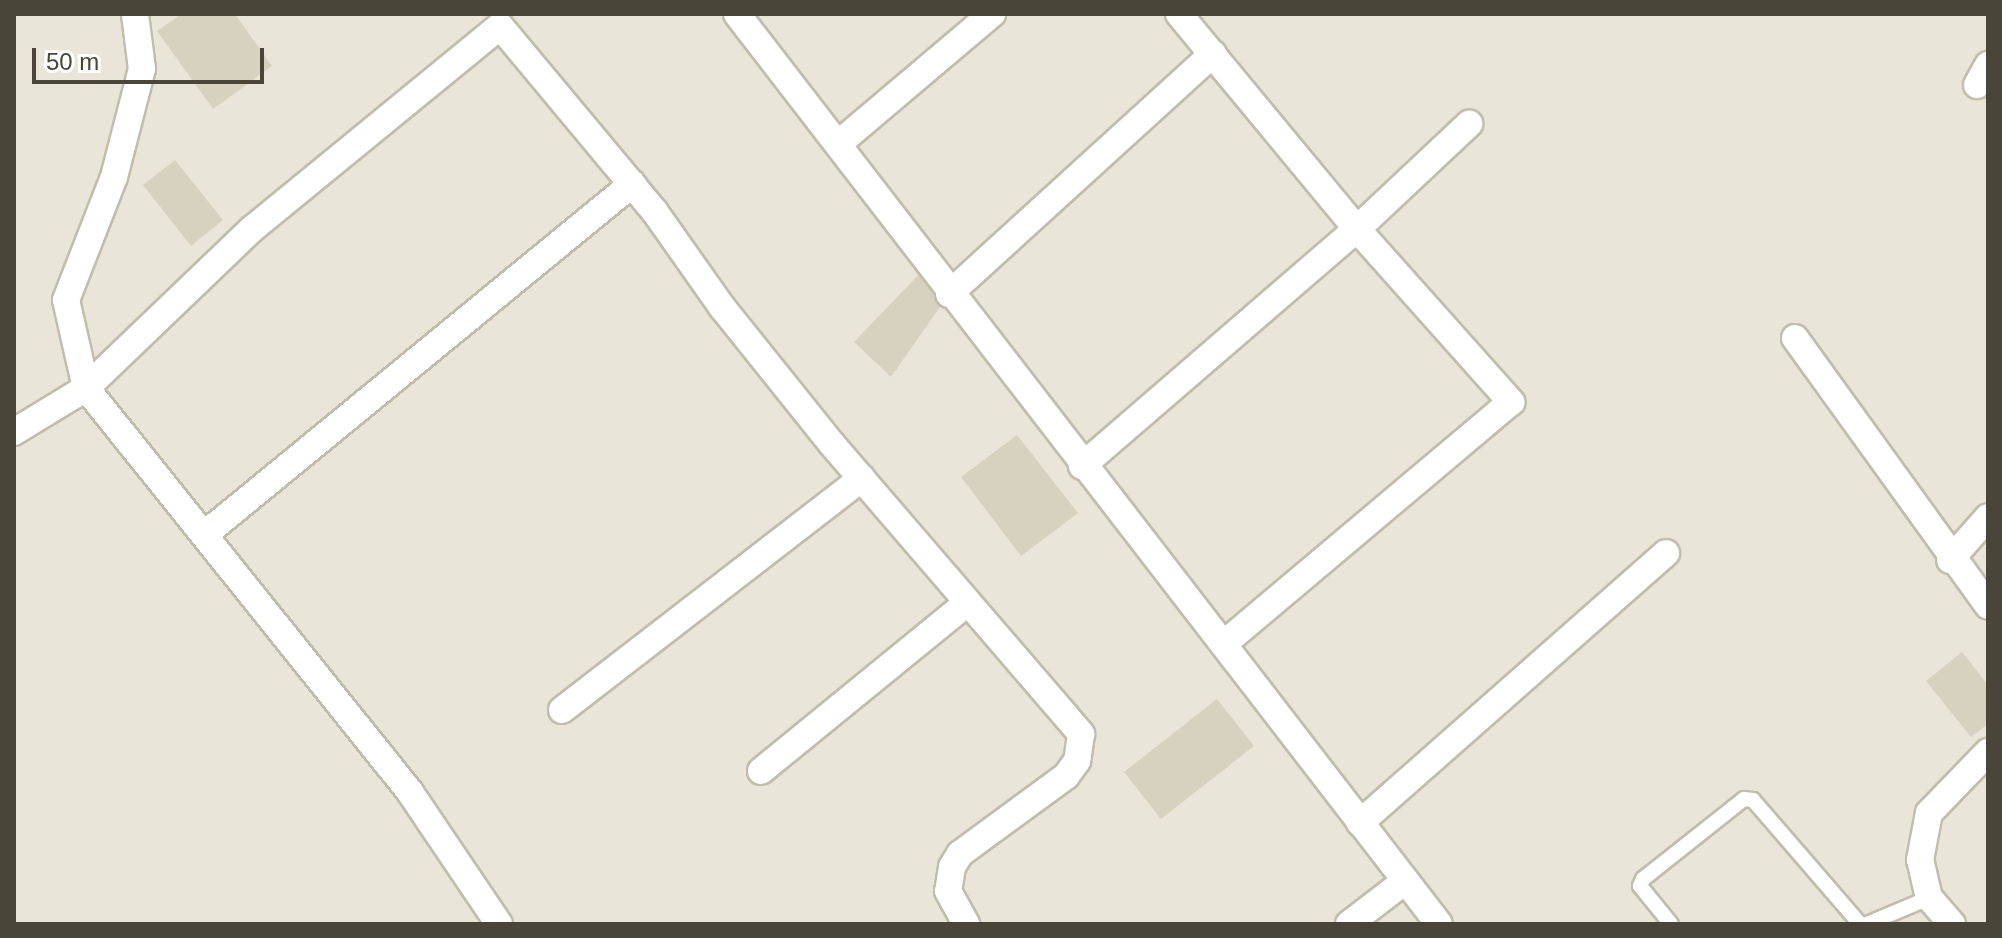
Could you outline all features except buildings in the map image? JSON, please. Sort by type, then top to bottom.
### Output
[{"type":"street","points":[[135,14],[142,69],[114,177],[66,300],[86,388],[410,792],[499,924]]},
{"type":"street","points":[[737,14],[949,294],[1225,643],[1439,924]]},
{"type":"street","points":[[838,144],[992,14]]},
{"type":"street","points":[[1179,14],[1357,229],[1511,402],[1225,643]]},
{"type":"street","points":[[14,432],[86,388],[252,229],[495,20],[632,184],[722,307],[862,478],[1076,726],[1081,746],[1066,776],[960,854],[947,879],[948,891],[966,924]]},
{"type":"street","points":[[949,294],[1213,54]]},
{"type":"street","points":[[1082,466],[1357,229],[1469,124]]},
{"type":"street","points":[[204,535],[632,184]]},
{"type":"street","points":[[1795,338],[1950,560],[1988,606]]},
{"type":"street","points":[[562,710],[862,478]]},
{"type":"street","points":[[1950,560],[1988,517]]},
{"type":"street","points":[[1360,823],[1666,553]]},
{"type":"street","points":[[761,771],[967,603]]},
{"type":"street","points":[[1952,924],[1929,898],[1920,860],[1929,813],[1988,752]]},
{"type":"street","points":[[1349,924],[1405,881]]},
{"type":"lane","points":[[1671,924],[1640,886],[1643,879],[1744,799],[1753,800],[1860,924]]},
{"type":"lane","points":[[1867,924],[1929,898]]},
{"type":"shaded area","points":[[14,14],[1988,14],[1988,924],[14,924]]}]
